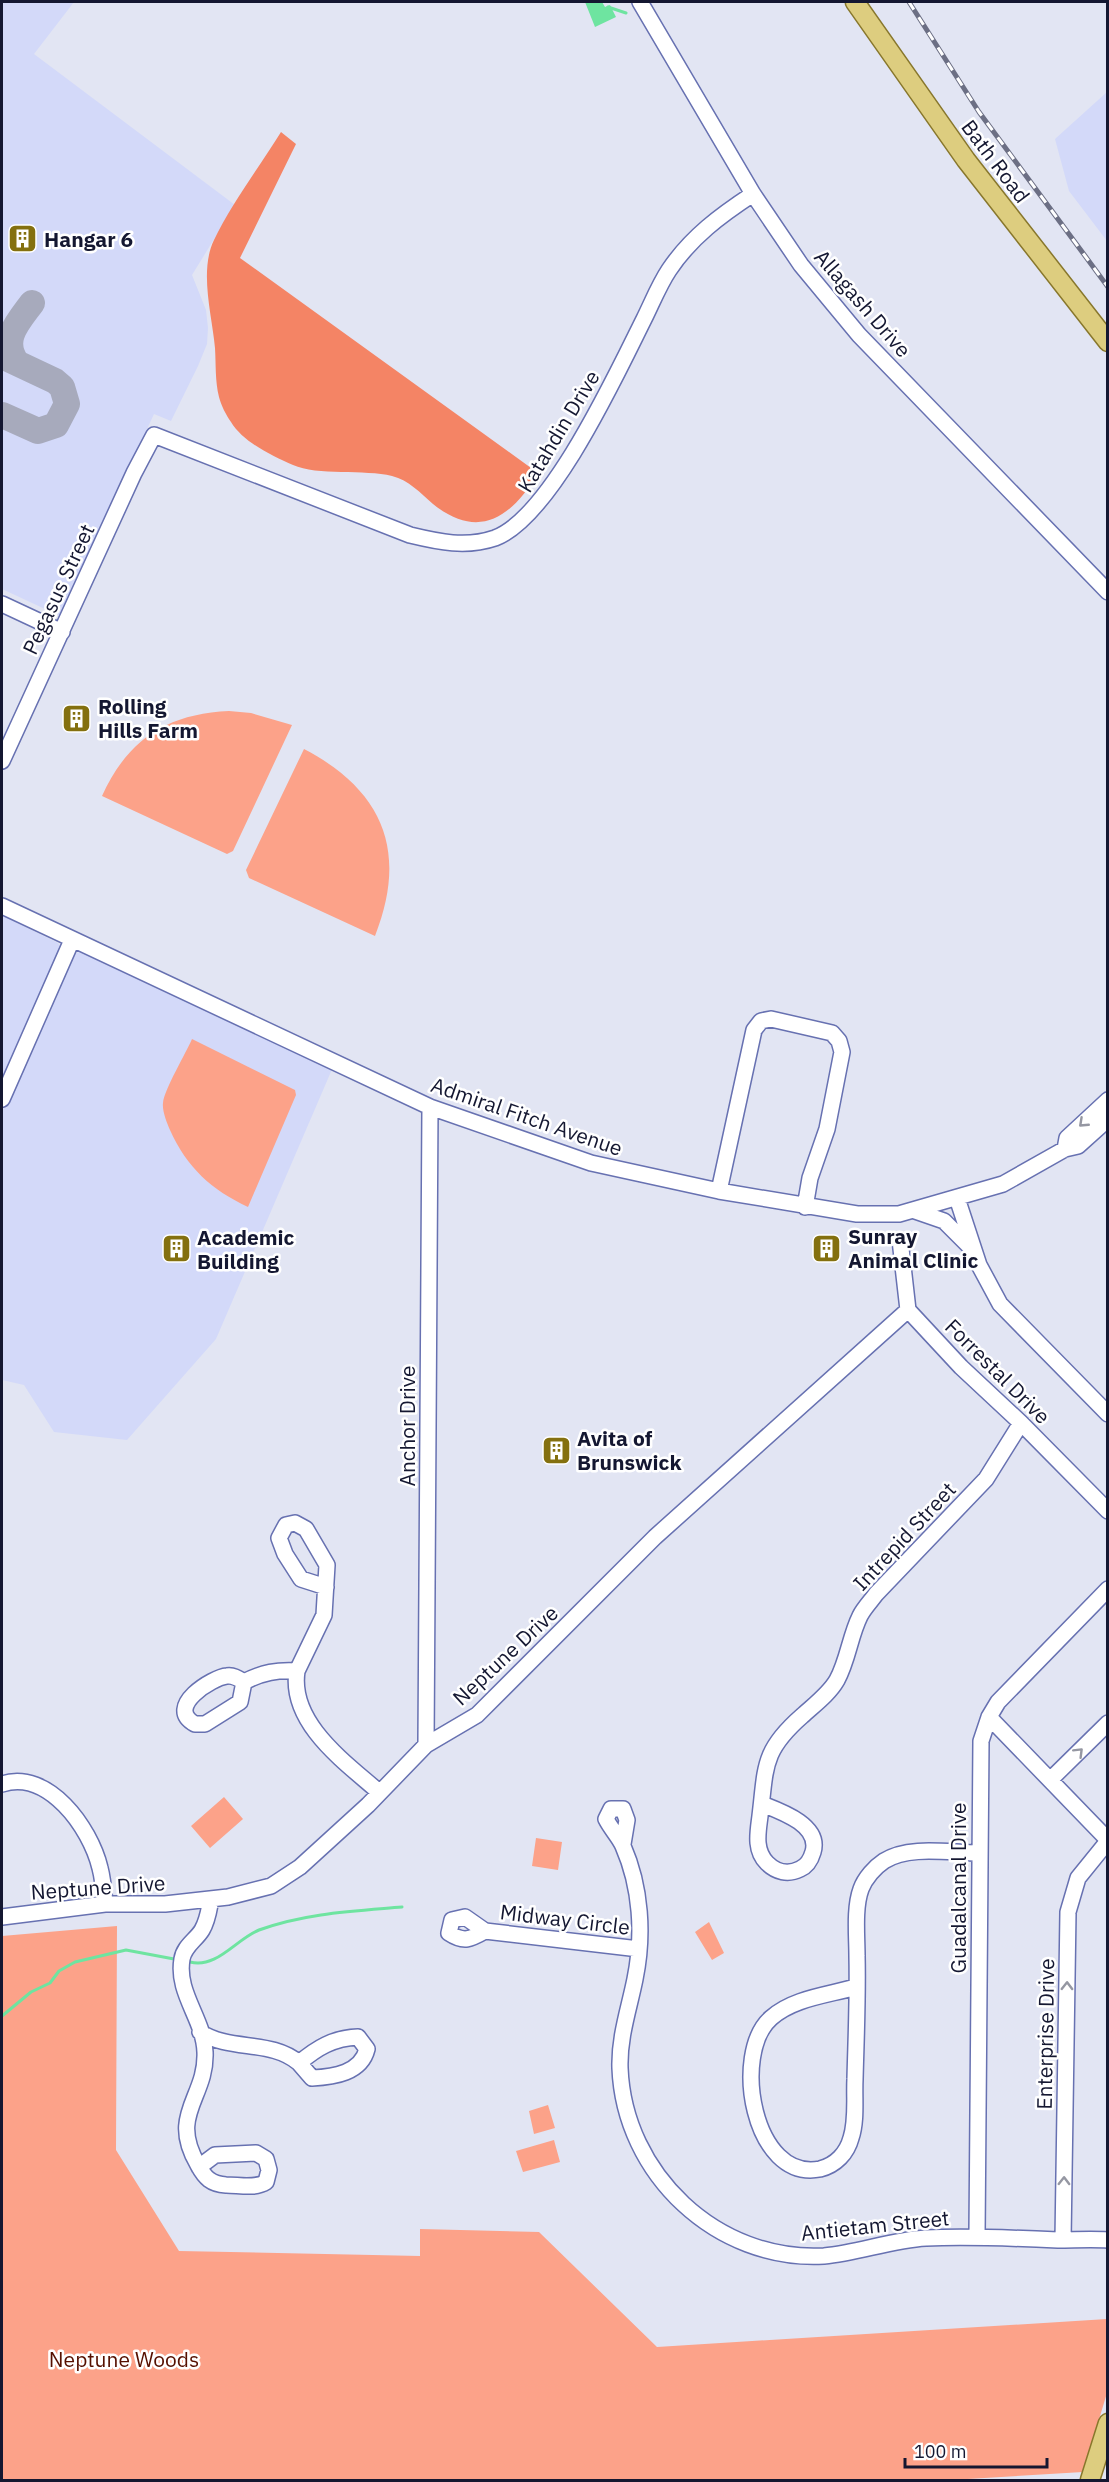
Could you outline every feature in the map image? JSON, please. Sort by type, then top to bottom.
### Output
[{"type":"main road","name":"Bath Road","points":[[855,2],[966,160],[1107,342]]},
{"type":"main road","points":[[1090,2481],[1107,2423]]},
{"type":"street","name":"Allagash Drive","points":[[640,2],[753,194],[801,266],[859,335],[1107,592]]},
{"type":"street","name":"Katahdin Drive","points":[[154,435],[410,535],[447,544],[471,544],[496,538],[515,528],[537,507],[560,475],[619,370],[668,272],[691,241],[726,212],[753,194]]},
{"type":"street","name":"Pegasus Street","points":[[2,761],[134,473],[154,435]]},
{"type":"street","points":[[2,604],[62,632]]},
{"type":"street","name":"Admiral Fitch Avenue","points":[[2,906],[430,1107],[591,1164],[720,1191],[804,1207],[857,1214],[899,1214],[1003,1184],[1065,1149],[1078,1146],[1107,1119]]},
{"type":"street","points":[[2,1098],[72,940]]},
{"type":"street","points":[[720,1191],[754,1030],[761,1021],[771,1019],[832,1033],[839,1041],[842,1052],[827,1129],[810,1178],[804,1207]]},
{"type":"street","name":"Admiral Fitch Avenue","points":[[1065,1149],[1067,1138],[1107,1100]]},
{"type":"street","name":"Anchor Drive","points":[[426,1745],[430,1107]]},
{"type":"street","points":[[957,1198],[973,1251],[1000,1304],[1107,1414]]},
{"type":"street","points":[[912,1211],[944,1221],[973,1251]]},
{"type":"street","points":[[900,1240],[908,1310]]},
{"type":"street","name":"Neptune Drive","points":[[2,1917],[105,1904],[165,1904],[211,1899],[271,1886],[300,1867],[426,1745],[477,1715],[655,1537],[908,1310]]},
{"type":"street","name":"Forrestal Drive","points":[[908,1310],[961,1367],[1021,1423],[1107,1511]]},
{"type":"street","name":"Intrepid Street","points":[[762,1804],[783,1812],[801,1824],[812,1836],[815,1847],[812,1858],[804,1867],[794,1872],[781,1872],[763,1859],[758,1837],[763,1782],[773,1746],[787,1729],[821,1699],[836,1682],[860,1614],[876,1594],[986,1479],[1021,1423]]},
{"type":"street","points":[[326,1587],[324,1615],[297,1671],[298,1698],[306,1717],[344,1761],[379,1792]]},
{"type":"street","name":"Guadalcanal Drive","points":[[977,2236],[980,1754],[989,1717],[1005,1693],[1107,1589]]},
{"type":"street","points":[[244,1682],[258,1674],[276,1670],[297,1671]]},
{"type":"street","points":[[989,1717],[1107,1841]]},
{"type":"street","points":[[1050,1780],[1107,1723]]},
{"type":"street","points":[[2,1784],[12,1781],[31,1782],[56,1798],[76,1820],[100,1866],[105,1904]]},
{"type":"street","name":"Enterprise Drive","points":[[1063,2240],[1068,1912],[1078,1878],[1107,1841]]},
{"type":"street","name":"Antietam Street","points":[[623,1844],[640,1910],[639,1949],[635,1977],[622,2033],[620,2067],[623,2101],[633,2133],[650,2164],[670,2192],[695,2216],[735,2239],[756,2247],[789,2254],[824,2256],[901,2241],[977,2236],[1107,2240]]},
{"type":"street","points":[[856,1987],[788,2006],[770,2019],[757,2038],[751,2071],[758,2116],[770,2147],[786,2163],[797,2167],[820,2169],[831,2165],[844,2153],[852,2137],[856,1987],[858,1898],[867,1877],[884,1861],[906,1853],[978,1853]]},
{"type":"street","points":[[199,2167],[187,2144],[186,2125],[190,2105],[204,2071],[205,2050],[180,1974],[182,1956],[190,1941],[202,1931],[211,1899]]},
{"type":"street","name":"Midway Circle","points":[[485,1931],[639,1949]]},
{"type":"street","points":[[200,2032],[224,2043],[287,2052],[299,2063]]},
{"type":"shaded area","points":[[2,2],[74,2],[34,54],[235,205],[192,275],[206,310],[208,328],[207,344],[198,366],[171,421],[154,414],[60,616],[2,589]]},
{"type":"shaded area","points":[[585,2],[602,2],[605,7],[610,5],[616,17],[595,27]]},
{"type":"shaded area","points":[[1107,92],[1107,241],[1069,191],[1055,139]]},
{"type":"shaded area","points":[[281,132],[296,144],[240,258],[538,473],[517,502],[493,519],[480,522],[465,521],[450,515],[409,484],[392,476],[315,470],[293,465],[250,442],[236,429],[222,407],[217,385],[207,265],[214,240],[229,213]]},
{"type":"shaded area","points":[[2,915],[58,943],[61,948],[2,1080]]},
{"type":"shaded area","points":[[83,951],[333,1067],[216,1339],[127,1440],[54,1432],[24,1385],[2,1380],[2,1112],[74,954]]},
{"type":"green space","points":[[229,711],[251,713],[292,725],[233,851],[227,854],[102,796],[124,759],[152,733],[168,724],[187,718]]},
{"type":"green space","points":[[304,749],[331,766],[353,784],[370,804],[382,827],[388,851],[389,877],[385,906],[375,936],[249,878],[246,870]]},
{"type":"green space","points":[[192,1039],[295,1090],[296,1095],[248,1207],[212,1185],[193,1167],[177,1144],[166,1120],[164,1097]]},
{"type":"green space","points":[[224,1797],[243,1819],[210,1848],[191,1826]]},
{"type":"green space","points":[[536,1838],[562,1842],[558,1870],[532,1866]]},
{"type":"green space","points":[[709,1922],[724,1953],[712,1960],[695,1932]]},
{"type":"green space","name":"Neptune Woods","points":[[117,1926],[116,2150],[179,2251],[420,2256],[420,2229],[539,2232],[657,2347],[1107,2319],[1107,2393],[1083,2472],[951,2480],[2,2480],[2,1936]]},
{"type":"green space","points":[[548,2105],[555,2128],[534,2134],[529,2111]]},
{"type":"green space","points":[[554,2140],[560,2162],[523,2172],[516,2151]]},
{"type":"waterway","points":[[608,7],[626,13]]},
{"type":"waterway","points":[[190,1962],[209,1961],[251,1934],[276,1924],[330,1914],[402,1907]]},
{"type":"waterway","points":[[2,2016],[31,1992],[50,1983],[59,1971],[75,1962],[126,1950],[174,1959]]},
{"type":"taxiway","points":[[17,363],[12,355],[11,339],[17,324],[32,303]]},
{"type":"taxiway","points":[[2,356],[55,381],[62,387],[67,404],[56,425],[38,431],[2,415]]},
{"type":"railway","points":[[909,2],[979,112],[1108,287]]},
{"type":"place","name":"Hangar 6","points":[[23,239]]},
{"type":"place","name":"Rolling Hills Farm","points":[[77,718]]},
{"type":"place","name":"Sunray Animal Clinic","points":[[827,1248]]},
{"type":"place","name":"Academic Building","points":[[176,1249]]},
{"type":"place","name":"Avita of Brunswick","points":[[556,1450]]}]
